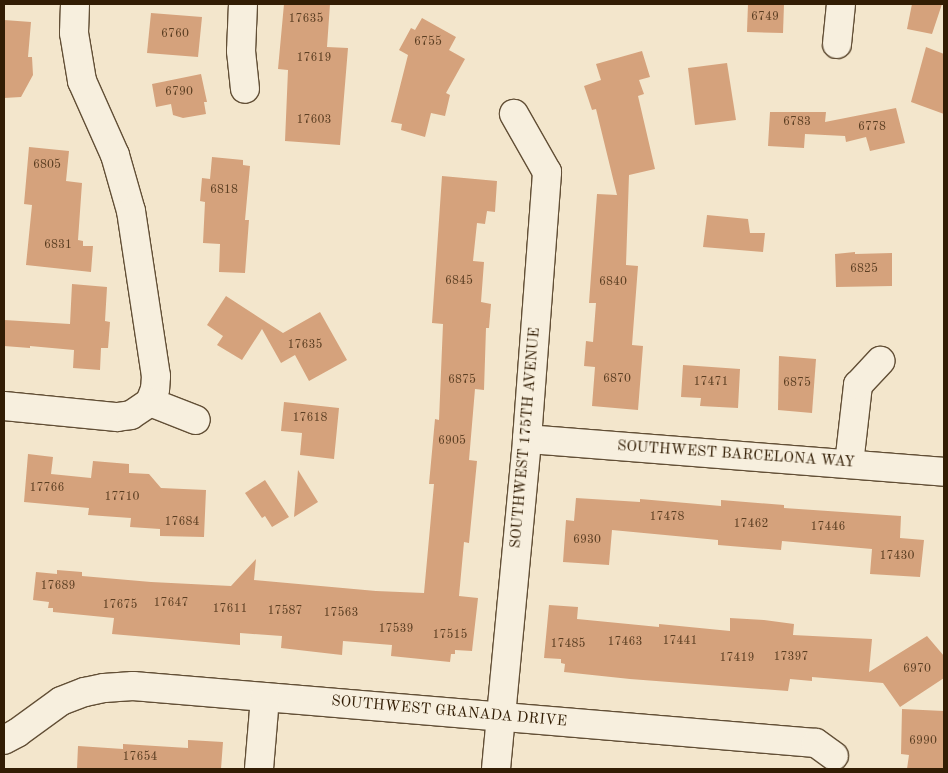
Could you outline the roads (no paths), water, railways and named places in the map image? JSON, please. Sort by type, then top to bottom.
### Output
[{"type":"street","points":[[4,406],[117,417],[131,415],[150,402],[155,389],[156,376],[132,211],[115,155],[82,81],[74,32],[76,4]]},
{"type":"street","points":[[243,4],[241,51],[246,89]]},
{"type":"street","points":[[837,44],[841,4]]},
{"type":"street","name":"SOUTHWEST 175TH AVENUE","points":[[496,769],[527,440],[547,172],[514,114]]},
{"type":"street","points":[[849,464],[858,386],[880,362]]},
{"type":"street","points":[[150,402],[196,420]]},
{"type":"street","name":"SOUTHWEST BARCELONA WAY","points":[[527,440],[944,472]]},
{"type":"street","name":"SOUTHWEST GRANADA DRIVE","points":[[4,740],[18,733],[56,695],[133,686],[816,743],[837,759]]},
{"type":"street","points":[[259,769],[265,697]]}]
